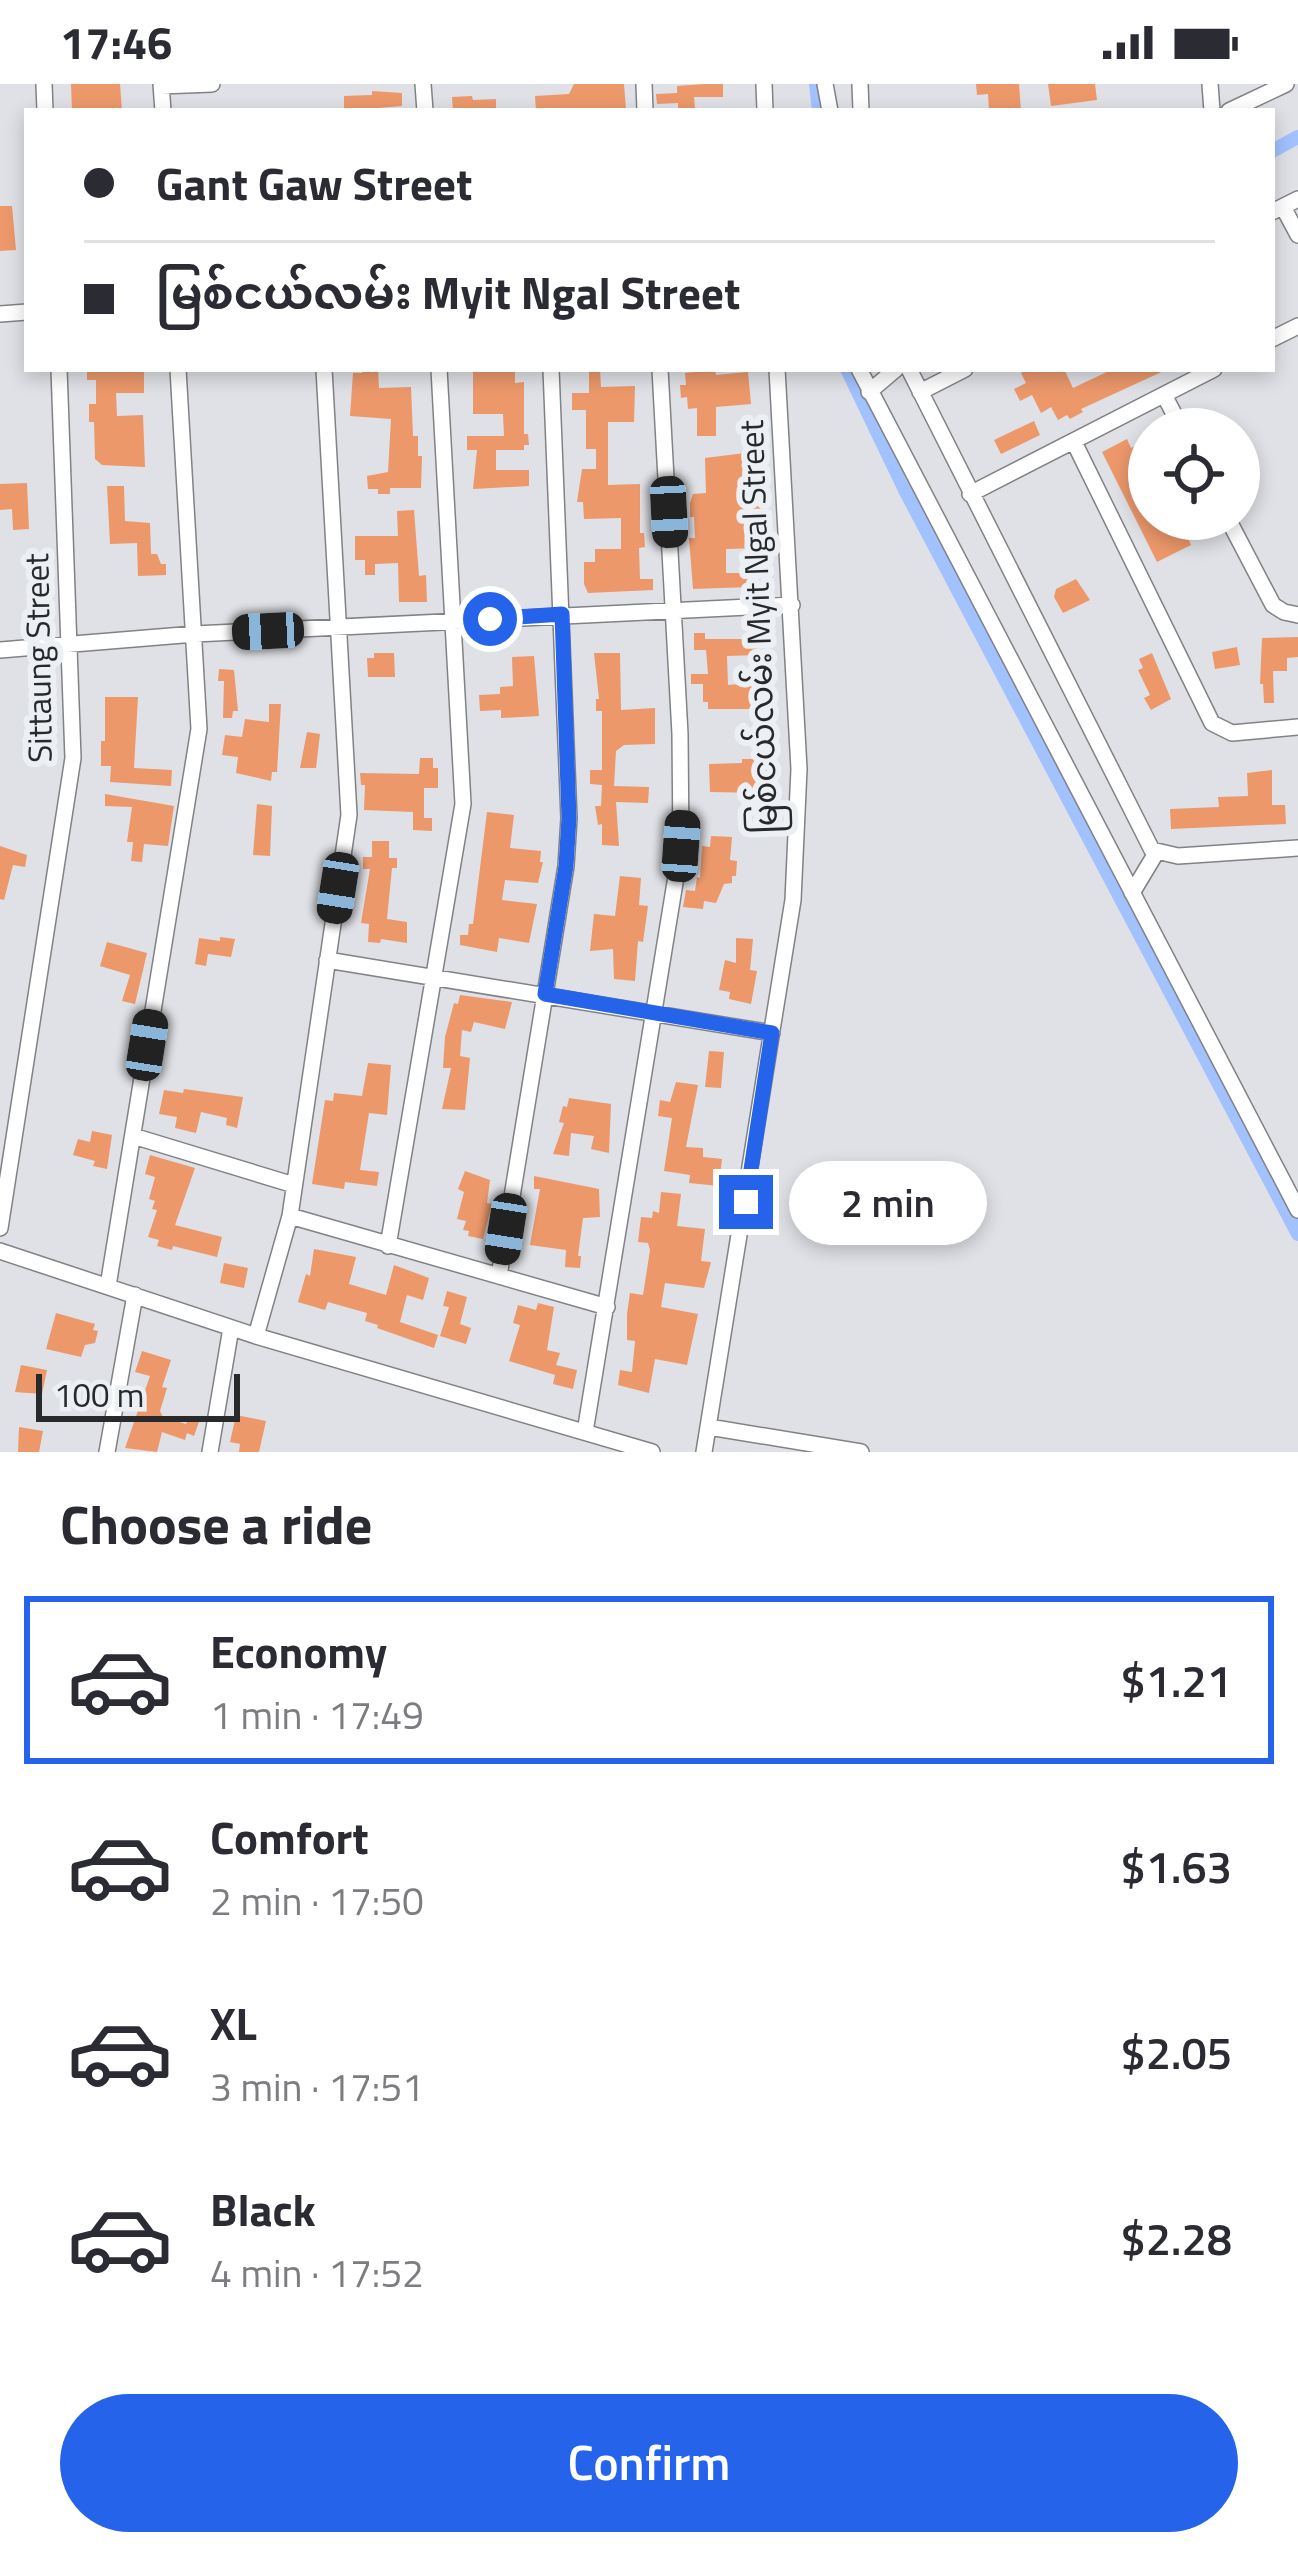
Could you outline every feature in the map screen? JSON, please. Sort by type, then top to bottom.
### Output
[{"type":"street","points":[[161,85],[212,84]]},
{"type":"street","points":[[1235,108],[1286,84]]},
{"type":"street","points":[[1284,206],[1298,236]]},
{"type":"street","name":"Sittaung Street","points":[[0,1228],[73,758],[59,372]]},
{"type":"street","points":[[108,1286],[199,729],[178,372]]},
{"type":"street","points":[[256,1336],[290,1216],[349,815],[324,372]]},
{"type":"street","points":[[388,1246],[463,804],[439,372]]},
{"type":"street","points":[[499,1276],[566,866],[569,818],[550,372]]},
{"type":"street","points":[[585,1432],[683,814],[660,372]]},
{"type":"street","name":"မြစ်ငယ်လမ်း Myit Ngal Street","points":[[704,1452],[794,900],[798,822],[792,604],[777,372]]},
{"type":"street","points":[[860,372],[1298,1210]]},
{"type":"street","points":[[868,392],[892,372]]},
{"type":"street","points":[[910,372],[1156,853]]},
{"type":"street","points":[[920,392],[959,372]]},
{"type":"street","points":[[970,494],[1208,372]]},
{"type":"street","points":[[1164,395],[1171,408]]},
{"type":"street","points":[[1074,442],[1212,723],[1232,733],[1298,727]]},
{"type":"street","points":[[1239,540],[1273,604],[1284,613],[1298,615]]},
{"type":"street","points":[[0,650],[195,634],[792,604]]},
{"type":"street","points":[[1156,853],[1178,856],[1298,848]]},
{"type":"street","points":[[1132,893],[1156,853]]},
{"type":"street","points":[[326,960],[772,1033]]},
{"type":"street","points":[[133,1136],[294,1185]]},
{"type":"street","points":[[290,1216],[607,1306]]},
{"type":"street","points":[[0,1251],[256,1336],[652,1452]]},
{"type":"street","points":[[107,1452],[135,1295]]},
{"type":"street","points":[[210,1452],[231,1328]]},
{"type":"street","points":[[709,1427],[861,1452]]},
{"type":"building","points":[[71,84],[120,84],[122,108],[72,108]]},
{"type":"building","points":[[574,84],[624,84],[626,108],[536,108],[535,96],[569,94]]},
{"type":"building","points":[[723,84],[723,97],[694,97],[695,108],[657,104],[656,94],[677,93],[677,86]]},
{"type":"building","points":[[976,84],[1019,84],[1021,108],[989,108],[988,94],[977,95]]},
{"type":"building","points":[[1048,84],[1095,84],[1097,100],[1051,106]]},
{"type":"building","points":[[372,91],[402,93],[402,106],[344,108],[344,96],[372,95]]},
{"type":"building","points":[[452,97],[496,99],[496,108],[453,108]]},
{"type":"building","points":[[0,206],[12,206],[16,250],[0,251]]},
{"type":"building","points":[[87,372],[144,372],[144,393],[116,393],[117,416],[143,415],[145,467],[102,465],[95,459],[89,404],[96,404],[96,380],[87,380]]},
{"type":"building","points":[[378,372],[379,388],[411,387],[413,436],[418,436],[418,456],[422,456],[421,488],[390,488],[390,494],[368,489],[367,476],[388,472],[391,419],[350,416],[353,373]]},
{"type":"building","points":[[473,372],[515,372],[515,383],[524,382],[524,434],[528,434],[529,445],[524,450],[496,450],[496,470],[529,470],[529,486],[473,489],[477,450],[467,450],[467,436],[504,436],[503,414],[473,414]]},
{"type":"building","points":[[589,372],[600,372],[601,387],[635,386],[634,422],[608,422],[608,485],[640,484],[640,533],[644,533],[645,547],[639,548],[640,579],[653,579],[653,590],[588,593],[584,584],[584,562],[595,562],[595,549],[621,549],[621,518],[584,519],[583,502],[577,502],[582,469],[596,469],[596,449],[586,449],[586,410],[572,410],[572,393],[589,393]]},
{"type":"building","points":[[748,372],[751,404],[716,407],[716,436],[697,436],[697,408],[688,409],[687,397],[681,398],[685,373]]},
{"type":"building","points":[[1065,372],[1073,388],[1107,372],[1161,372],[1081,409],[1070,419],[1067,415],[1058,420],[1051,407],[1041,413],[1032,395],[1020,401],[1014,389],[1026,383],[1021,373]]},
{"type":"building","points":[[1034,421],[1040,435],[1001,454],[994,440]]},
{"type":"building","points":[[1127,439],[1128,504],[1102,452]]},
{"type":"building","points":[[745,453],[747,480],[759,480],[763,548],[726,549],[726,573],[750,573],[750,587],[693,589],[689,538],[695,538],[690,503],[693,494],[706,493],[705,458]]},
{"type":"building","points":[[27,483],[29,529],[13,530],[12,509],[0,510],[0,484]]},
{"type":"building","points":[[107,486],[124,486],[125,521],[150,523],[151,554],[166,564],[166,575],[138,576],[137,543],[110,544]]},
{"type":"building","points":[[414,510],[419,576],[426,575],[427,602],[399,602],[398,563],[375,564],[375,575],[365,575],[365,560],[355,560],[355,536],[398,536],[397,511]]},
{"type":"building","points":[[1146,540],[1189,540],[1191,545],[1157,562]]},
{"type":"building","points":[[1076,579],[1090,600],[1063,613],[1054,597],[1056,589]]},
{"type":"building","points":[[694,633],[705,633],[705,639],[757,639],[757,655],[727,656],[728,685],[765,682],[766,709],[708,709],[703,684],[691,684],[691,674],[708,674],[706,650],[694,650]]},
{"type":"building","points":[[1298,637],[1298,657],[1287,658],[1287,671],[1273,671],[1274,703],[1264,703],[1262,638]]},
{"type":"building","points":[[1237,647],[1240,665],[1215,669],[1212,652]]},
{"type":"building","points":[[374,653],[394,653],[395,677],[368,677],[367,658],[374,658]]},
{"type":"building","points":[[594,653],[620,653],[621,710],[655,708],[655,744],[624,745],[616,751],[614,786],[649,787],[648,803],[616,802],[619,846],[602,845],[602,824],[598,825],[595,806],[601,806],[602,785],[590,784],[590,770],[602,770],[602,711],[596,711]]},
{"type":"building","points":[[1152,653],[1171,699],[1151,710],[1144,698],[1150,695],[1138,670],[1143,668],[1139,659]]},
{"type":"building","points":[[534,656],[539,716],[501,718],[501,710],[480,711],[479,695],[500,694],[500,687],[513,686],[512,657]]},
{"type":"building","points":[[219,669],[234,670],[238,711],[233,711],[232,718],[223,718],[224,681],[218,681]]},
{"type":"building","points":[[105,697],[138,697],[134,768],[172,770],[171,786],[110,782],[111,766],[101,766]]},
{"type":"building","points":[[269,704],[281,704],[277,772],[272,772],[271,781],[236,773],[238,757],[222,755],[225,735],[242,737],[245,719],[269,722]]},
{"type":"building","points":[[307,732],[320,734],[316,768],[300,768]]},
{"type":"building","points":[[420,758],[433,758],[433,768],[438,768],[438,788],[424,788],[424,818],[432,818],[432,831],[413,830],[413,812],[364,810],[365,785],[361,785],[360,773],[419,774]]},
{"type":"building","points":[[742,759],[776,759],[776,775],[761,775],[761,793],[710,792],[709,764],[742,763]]},
{"type":"building","points":[[1272,770],[1272,805],[1285,805],[1286,824],[1171,829],[1170,809],[1219,807],[1218,797],[1248,796],[1247,773]]},
{"type":"building","points":[[105,794],[174,806],[168,846],[144,844],[142,862],[131,861],[133,842],[127,842],[132,807],[105,806]]},
{"type":"building","points":[[257,804],[272,806],[270,856],[253,855]]},
{"type":"building","points":[[487,812],[514,815],[510,848],[541,851],[543,862],[538,883],[505,880],[502,900],[537,904],[529,943],[499,938],[497,952],[460,945],[460,935],[468,935],[469,924],[473,924]]},
{"type":"building","points":[[711,836],[732,837],[730,860],[737,861],[736,876],[732,883],[724,884],[716,903],[704,901],[703,909],[683,907],[686,890],[695,891],[702,846],[710,847]]},
{"type":"building","points":[[372,841],[389,841],[389,858],[397,858],[387,919],[407,922],[407,943],[368,942],[369,924],[361,923],[370,869],[363,869],[363,857],[372,857]]},
{"type":"building","points":[[0,846],[27,855],[25,867],[13,865],[4,900],[0,899]]},
{"type":"building","points":[[620,876],[641,878],[639,905],[648,906],[643,942],[638,941],[635,981],[614,979],[613,949],[590,951],[594,914],[615,916]]},
{"type":"building","points":[[220,937],[235,939],[231,957],[208,954],[206,966],[195,964],[199,938],[220,941]]},
{"type":"building","points":[[736,938],[753,939],[750,970],[757,971],[751,1004],[729,999],[730,992],[719,990],[725,960],[736,963]]},
{"type":"building","points":[[107,942],[147,953],[135,1004],[122,1001],[130,975],[100,966]]},
{"type":"building","points":[[460,995],[512,1002],[505,1029],[474,1022],[471,1032],[462,1030],[460,1056],[470,1058],[465,1110],[442,1109],[451,1068],[443,1068],[445,1037]]},
{"type":"building","points":[[709,1051],[724,1052],[721,1088],[705,1087]]},
{"type":"building","points":[[368,1063],[391,1065],[387,1115],[369,1113],[360,1170],[379,1172],[377,1186],[345,1182],[344,1189],[312,1184],[325,1100],[333,1101],[334,1093],[362,1096]]},
{"type":"building","points":[[676,1082],[698,1085],[686,1147],[703,1148],[703,1157],[722,1159],[719,1186],[689,1183],[690,1175],[664,1171],[672,1118],[658,1116],[660,1100],[670,1102]]},
{"type":"building","points":[[184,1089],[243,1097],[237,1128],[226,1125],[227,1118],[201,1112],[196,1133],[175,1128],[177,1117],[159,1114],[164,1090],[183,1093]]},
{"type":"building","points":[[569,1098],[611,1104],[609,1153],[591,1149],[594,1136],[571,1133],[569,1156],[553,1154]]},
{"type":"building","points":[[92,1131],[112,1135],[107,1169],[73,1155],[78,1139],[90,1142]]},
{"type":"building","points":[[150,1155],[195,1168],[175,1225],[222,1237],[217,1257],[157,1246],[159,1240],[148,1237],[157,1210],[152,1209],[155,1201],[149,1199],[155,1177],[145,1174]]},
{"type":"building","points":[[465,1171],[490,1180],[487,1203],[492,1204],[483,1239],[468,1236],[469,1231],[463,1230],[466,1221],[457,1219],[464,1192],[458,1189]]},
{"type":"building","points":[[534,1176],[599,1189],[600,1217],[583,1218],[580,1268],[565,1267],[566,1250],[530,1245],[540,1189],[534,1189]]},
{"type":"building","points":[[661,1192],[681,1194],[677,1226],[705,1229],[701,1261],[711,1262],[704,1288],[665,1283],[661,1307],[698,1314],[687,1365],[655,1359],[649,1393],[618,1385],[620,1370],[632,1372],[635,1341],[627,1340],[630,1293],[643,1295],[650,1250],[648,1243],[638,1242],[641,1217],[659,1213]]},
{"type":"building","points":[[314,1249],[356,1257],[349,1284],[386,1295],[394,1265],[429,1278],[423,1300],[407,1295],[400,1322],[438,1335],[434,1348],[377,1328],[365,1321],[367,1313],[328,1302],[325,1310],[298,1302],[306,1274],[310,1276]]},
{"type":"building","points":[[224,1263],[248,1268],[244,1288],[220,1283]]},
{"type":"building","points":[[447,1291],[467,1297],[460,1324],[471,1328],[466,1344],[440,1336],[449,1307],[443,1306]]},
{"type":"building","points":[[538,1303],[554,1307],[547,1350],[560,1353],[556,1365],[577,1370],[573,1389],[553,1384],[555,1375],[509,1361],[520,1325],[513,1323],[518,1305],[536,1310]]},
{"type":"building","points":[[56,1313],[95,1324],[95,1343],[85,1345],[81,1357],[46,1349]]},
{"type":"building","points":[[142,1351],[171,1360],[162,1387],[167,1388],[160,1411],[163,1417],[186,1424],[188,1418],[199,1422],[194,1436],[187,1433],[185,1440],[162,1432],[157,1452],[125,1448],[150,1376],[135,1372]]},
{"type":"building","points":[[21,1365],[47,1370],[42,1394],[15,1392]]},
{"type":"building","points":[[236,1415],[266,1421],[259,1452],[239,1452],[240,1444],[230,1442]]},
{"type":"building","points":[[19,1427],[43,1431],[39,1452],[18,1452]]},
{"type":"waterway","points":[[816,84],[819,108]]},
{"type":"waterway","points":[[1275,149],[1298,137]]},
{"type":"waterway","points":[[848,372],[905,490],[1298,1234]]},
{"type":"route","points":[[490,619],[562,614],[569,818],[545,994],[772,1033],[746,1202]]}]
